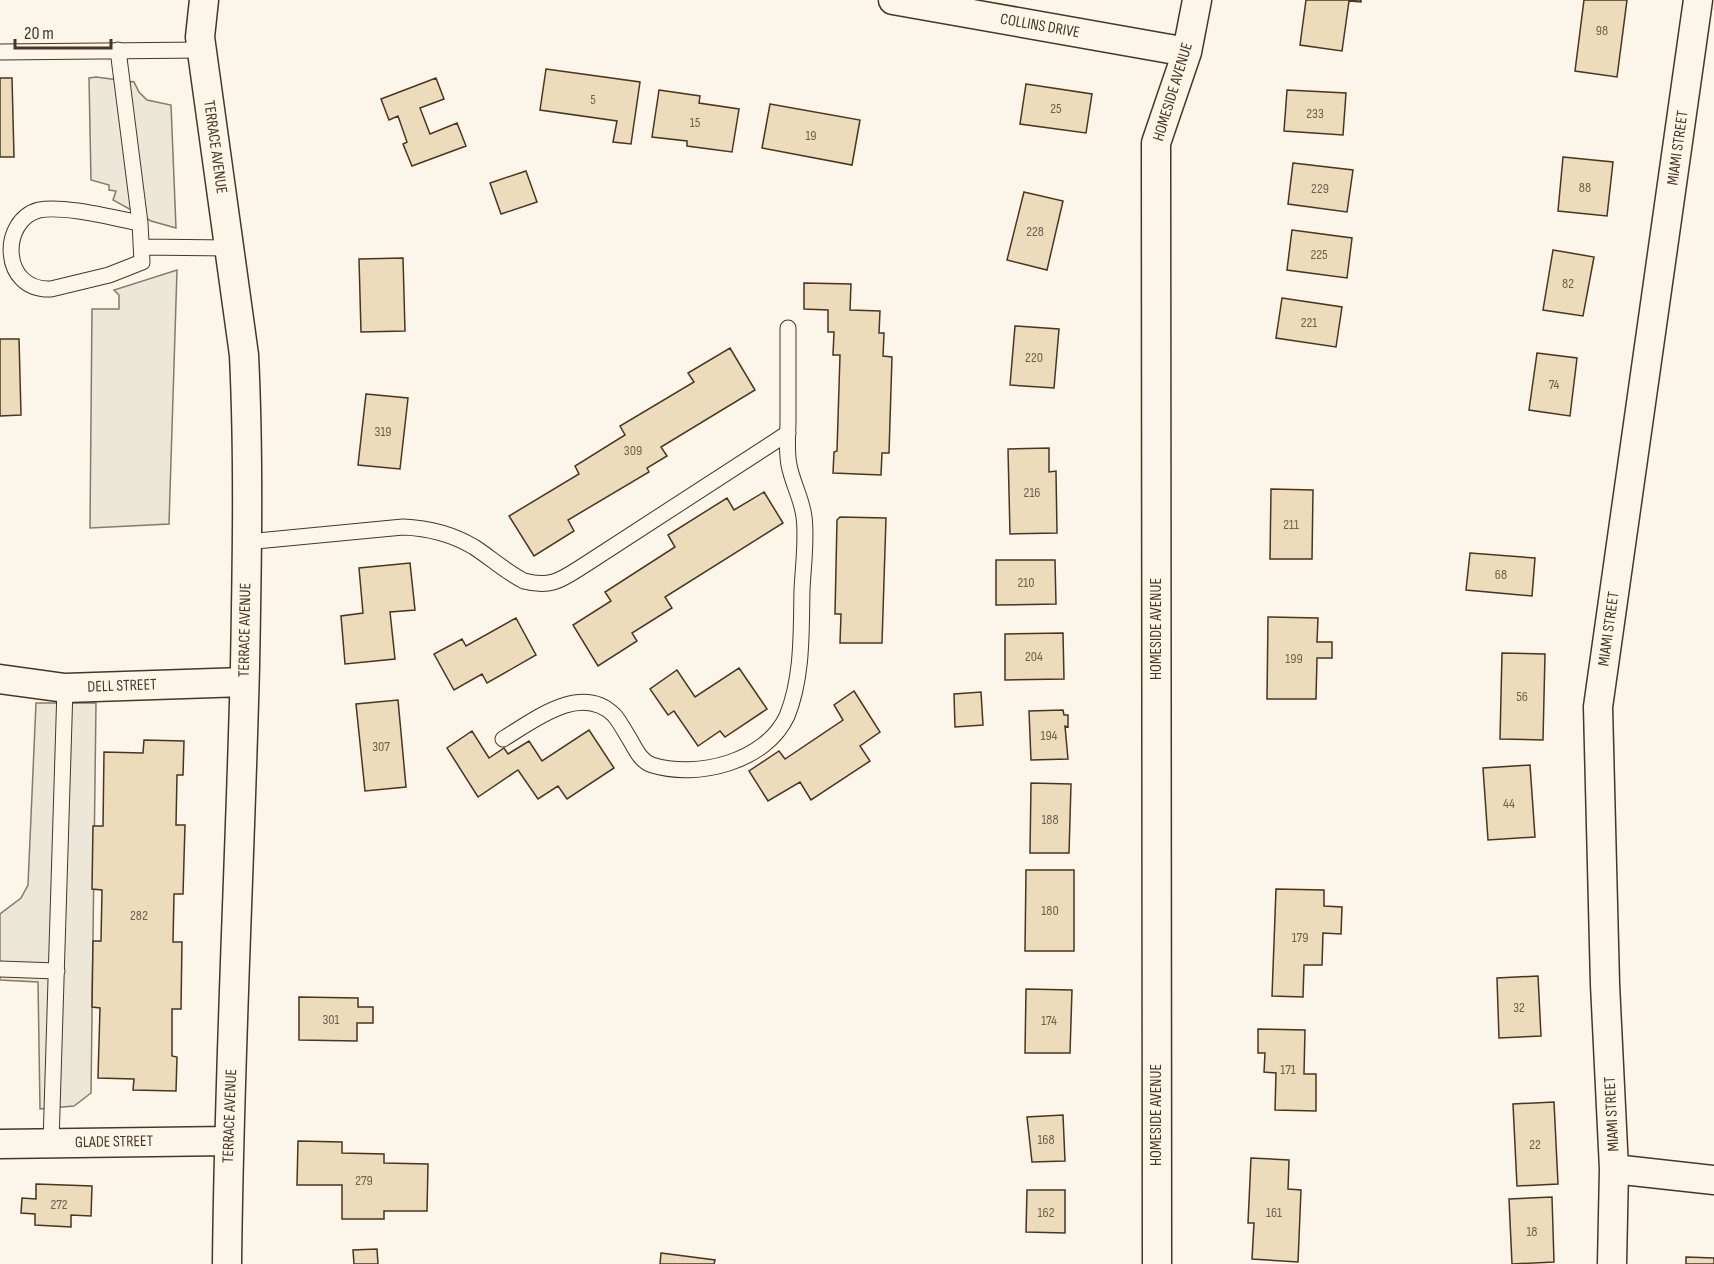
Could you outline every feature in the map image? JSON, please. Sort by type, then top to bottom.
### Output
[{"type":"street","name":"TERRACE AVENUE","points":[[204,0],[200,37],[244,355],[247,542],[228,1141],[227,1264]]},
{"type":"street","name":"COLLINS DRIVE","points":[[893,0],[1186,52]]},
{"type":"street","name":"HOMESIDE AVENUE","points":[[1156,1264],[1156,143],[1186,52],[1197,0]]},
{"type":"street","name":"MIAMI STREET","points":[[1612,1264],[1614,1169],[1605,984],[1598,707],[1698,0]]},
{"type":"street","name":"DELL STREET","points":[[0,679],[64,688],[244,682]]},
{"type":"street","name":"GLADE STREET","points":[[0,1144],[228,1141]]},
{"type":"street","points":[[1614,1169],[1714,1180]]},
{"type":"lane","points":[[118,50],[140,223],[142,262],[109,275],[51,289],[33,288],[17,280],[9,271],[5,255],[5,244],[9,233],[22,217],[38,210],[58,209],[140,223]]},
{"type":"lane","points":[[0,52],[202,50]]},
{"type":"lane","points":[[141,247],[230,248]]},
{"type":"lane","points":[[503,739],[553,709],[572,703],[591,704],[614,715],[639,755],[646,762],[661,767],[702,769],[727,765],[746,756],[783,723],[790,706],[800,655],[804,516],[789,464],[789,328]]},
{"type":"lane","points":[[247,542],[416,527],[457,538],[524,581],[535,584],[553,583],[583,566],[788,433]]},
{"type":"lane","points":[[51,1143],[64,688]]},
{"type":"lane","points":[[0,969],[57,971]]},
{"type":"shaded area","points":[[89,78],[134,82],[139,92],[147,100],[171,105],[176,228],[151,221],[113,200],[116,191],[109,190],[109,185],[91,180]]},
{"type":"shaded area","points":[[177,270],[169,524],[90,528],[92,309],[119,309],[119,295],[114,290]]},
{"type":"shaded area","points":[[36,703],[96,703],[91,1093],[74,1106],[40,1109],[38,982],[0,980],[0,914],[21,898],[28,885]]},
{"type":"building","points":[[1306,0],[1361,0],[1361,2],[1349,1],[1342,51],[1300,45]]},
{"type":"building","points":[[1584,0],[1627,0],[1617,77],[1575,71]]},
{"type":"building","points":[[546,69],[640,82],[631,144],[613,142],[617,121],[540,110]]},
{"type":"building","points":[[0,78],[12,78],[14,157],[0,157]]},
{"type":"building","points":[[436,78],[444,99],[420,108],[430,134],[457,123],[466,146],[412,166],[403,144],[407,142],[398,116],[389,120],[381,99]]},
{"type":"building","points":[[1026,84],[1092,94],[1086,133],[1020,124]]},
{"type":"building","points":[[659,90],[700,96],[699,103],[739,109],[732,152],[687,146],[687,141],[652,137]]},
{"type":"building","points":[[1287,90],[1346,93],[1343,135],[1284,131]]},
{"type":"building","points":[[770,104],[860,120],[852,165],[762,148]]},
{"type":"building","points":[[1563,157],[1613,162],[1607,216],[1558,211]]},
{"type":"building","points":[[1293,163],[1353,170],[1347,212],[1288,204]]},
{"type":"building","points":[[526,171],[537,202],[501,214],[490,183]]},
{"type":"building","points":[[1024,192],[1063,201],[1047,270],[1007,260]]},
{"type":"building","points":[[1292,230],[1352,238],[1347,278],[1287,270]]},
{"type":"building","points":[[1553,250],[1594,257],[1583,316],[1543,310]]},
{"type":"building","points":[[403,258],[405,331],[361,332],[359,259]]},
{"type":"building","points":[[804,283],[851,284],[850,310],[880,311],[879,333],[884,333],[883,356],[892,357],[889,453],[882,453],[881,475],[833,473],[834,452],[837,451],[840,355],[833,355],[834,332],[828,332],[828,310],[804,309]]},
{"type":"building","points":[[1282,298],[1342,307],[1336,347],[1276,338]]},
{"type":"building","points":[[1015,326],[1059,329],[1054,388],[1010,385]]},
{"type":"building","points":[[0,339],[19,339],[21,415],[0,416]]},
{"type":"building","points":[[730,348],[755,390],[661,447],[667,456],[647,468],[649,472],[568,520],[574,531],[534,556],[509,516],[579,474],[575,466],[625,435],[620,426],[694,382],[688,373]]},
{"type":"building","points":[[1537,353],[1577,358],[1570,416],[1529,410]]},
{"type":"building","points":[[366,394],[408,398],[400,469],[358,465]]},
{"type":"building","points":[[1049,448],[1049,472],[1056,471],[1057,533],[1010,534],[1008,449]]},
{"type":"building","points":[[1271,489],[1313,490],[1312,559],[1270,559]]},
{"type":"building","points":[[764,492],[783,523],[665,597],[672,608],[632,633],[637,641],[598,666],[573,625],[611,601],[605,592],[675,547],[668,535],[727,498],[734,510]]},
{"type":"building","points":[[840,517],[886,518],[882,643],[840,643],[841,614],[835,614],[837,520]]},
{"type":"building","points":[[1470,553],[1535,558],[1532,596],[1466,590]]},
{"type":"building","points":[[996,560],[1055,560],[1056,604],[996,605]]},
{"type":"building","points":[[410,563],[415,610],[390,612],[395,659],[345,664],[341,616],[363,613],[359,568]]},
{"type":"building","points":[[1268,617],[1318,618],[1317,642],[1332,642],[1332,658],[1317,658],[1316,699],[1267,699]]},
{"type":"building","points":[[516,618],[536,655],[487,683],[482,674],[454,690],[434,654],[462,639],[466,646]]},
{"type":"building","points":[[1063,633],[1064,679],[1005,680],[1005,634]]},
{"type":"building","points":[[1502,653],[1545,654],[1543,740],[1500,739]]},
{"type":"building","points":[[739,668],[767,709],[725,737],[720,731],[698,746],[674,711],[668,715],[650,689],[677,670],[695,697]]},
{"type":"building","points":[[854,691],[880,732],[860,746],[870,761],[811,800],[800,782],[768,801],[749,771],[779,751],[785,759],[843,720],[834,705]]},
{"type":"building","points":[[981,692],[983,725],[955,727],[954,694]]},
{"type":"building","points":[[398,700],[406,787],[365,791],[356,704]]},
{"type":"building","points":[[1063,710],[1064,715],[1068,715],[1068,727],[1065,726],[1068,759],[1031,760],[1029,711]]},
{"type":"building","points":[[589,730],[614,768],[567,799],[558,786],[538,799],[518,770],[478,797],[447,748],[472,731],[489,758],[504,748],[508,754],[529,741],[542,761]]},
{"type":"building","points":[[144,740],[184,741],[183,775],[177,775],[176,825],[185,825],[183,894],[174,894],[173,942],[182,942],[181,1009],[172,1009],[172,1056],[177,1057],[176,1091],[133,1090],[134,1079],[98,1078],[100,1008],[92,1007],[93,941],[101,941],[102,890],[92,889],[93,826],[103,826],[104,752],[143,753]]},
{"type":"building","points":[[1530,765],[1535,837],[1488,840],[1483,768]]},
{"type":"building","points":[[1031,783],[1071,784],[1069,853],[1030,853]]},
{"type":"building","points":[[1026,870],[1074,870],[1074,951],[1025,951]]},
{"type":"building","points":[[1276,889],[1324,890],[1324,906],[1342,907],[1341,934],[1323,933],[1322,965],[1304,965],[1303,997],[1272,996]]},
{"type":"building","points":[[1538,976],[1541,1036],[1499,1038],[1497,978]]},
{"type":"building","points":[[1026,989],[1072,990],[1070,1053],[1025,1053]]},
{"type":"building","points":[[299,997],[358,998],[358,1007],[373,1007],[373,1023],[357,1023],[357,1041],[299,1040]]},
{"type":"building","points":[[1258,1029],[1305,1030],[1304,1074],[1316,1074],[1316,1111],[1275,1110],[1276,1073],[1264,1072],[1265,1053],[1258,1053]]},
{"type":"building","points":[[1554,1102],[1558,1184],[1517,1186],[1513,1104]]},
{"type":"building","points":[[1063,1115],[1065,1161],[1032,1162],[1027,1117]]},
{"type":"building","points":[[298,1141],[342,1142],[342,1153],[384,1154],[384,1163],[428,1164],[427,1211],[384,1211],[384,1219],[342,1219],[342,1185],[297,1185]]},
{"type":"building","points":[[1251,1158],[1289,1160],[1288,1189],[1301,1190],[1298,1262],[1252,1259],[1254,1223],[1248,1223]]},
{"type":"building","points":[[36,1184],[92,1186],[91,1216],[71,1215],[71,1227],[35,1225],[35,1214],[21,1213],[22,1198],[36,1199]]},
{"type":"building","points":[[1027,1190],[1065,1190],[1065,1233],[1026,1232]]},
{"type":"building","points":[[1552,1197],[1554,1262],[1512,1264],[1509,1199]]},
{"type":"building","points":[[377,1249],[378,1264],[354,1264],[353,1250]]},
{"type":"building","points":[[661,1253],[715,1260],[714,1264],[660,1264]]},
{"type":"building","points":[[1686,1257],[1714,1258],[1714,1264],[1686,1264]]}]
